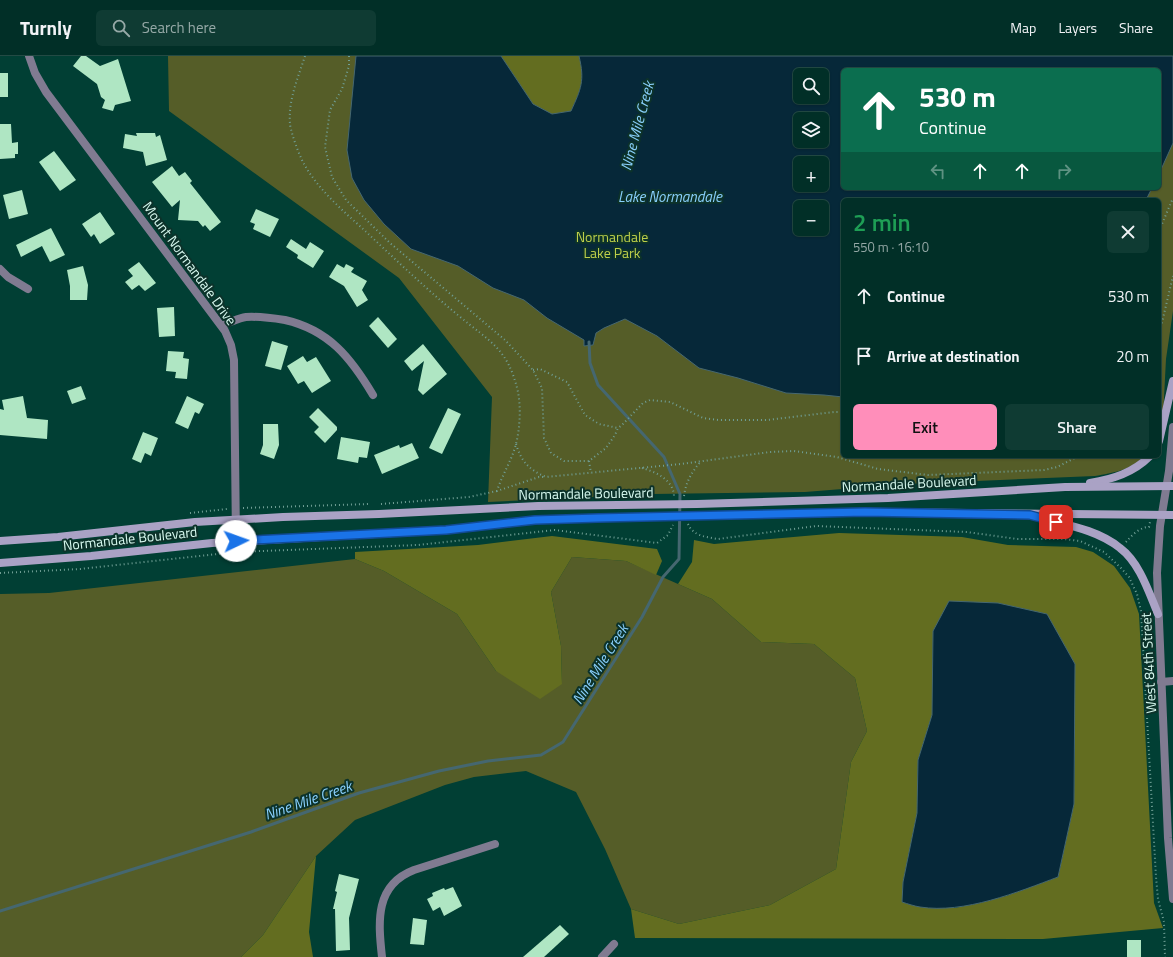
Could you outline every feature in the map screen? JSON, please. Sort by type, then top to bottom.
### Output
[{"type":"main road","points":[[1161,433],[1173,381]]},
{"type":"main road","points":[[1064,487],[1117,477],[1132,471],[1148,458]]},
{"type":"main road","name":"Normandale Boulevard","points":[[0,541],[104,532],[158,525],[235,520],[538,506],[697,504],[888,498],[1064,487],[1170,486]]},
{"type":"main road","name":"Normandale Boulevard","points":[[0,563],[91,556],[236,541],[446,530],[535,520],[865,512],[1030,515],[1173,515]]},
{"type":"main road","points":[[1030,515],[1095,534],[1121,548],[1139,572],[1158,614]]},
{"type":"street","name":"Mount Normandale Drive","points":[[29,56],[35,73],[46,92],[222,325],[231,345],[234,360],[236,541]]},
{"type":"street","points":[[0,269],[8,277],[28,289]]},
{"type":"street","points":[[222,325],[244,317],[271,318],[298,323],[313,329],[329,340],[348,358],[373,395]]},
{"type":"street","name":"West 84th Street","points":[[1173,427],[1170,486],[1162,515],[1157,573],[1168,838],[1173,899]]},
{"type":"street","points":[[1161,682],[1173,681]]},
{"type":"street","points":[[382,957],[382,904],[392,883],[402,875],[414,870],[495,844]]},
{"type":"street","points":[[602,957],[614,944]]},
{"type":"path","points":[[305,56],[290,104],[290,125],[303,163],[326,194],[442,301],[490,339],[500,349],[508,364],[518,393],[520,410],[516,444],[497,492],[539,477],[681,464],[762,453],[794,451],[837,457],[878,470],[928,475],[1044,470],[1057,467],[1075,458]]},
{"type":"path","points":[[349,56],[349,66],[342,89],[330,110],[325,147],[332,177],[346,200],[390,243],[505,340],[533,370],[542,388],[544,438],[551,453],[564,461],[589,460],[606,448],[618,428],[642,403],[650,400],[670,402],[703,418],[718,420],[767,420],[841,412]]},
{"type":"path","points":[[1161,227],[1173,200]]},
{"type":"path","points":[[1161,327],[1173,276]]},
{"type":"path","points":[[533,370],[540,369],[567,382],[585,415],[599,424],[618,428]]},
{"type":"path","points":[[516,444],[519,455],[526,466],[536,473],[546,477]]},
{"type":"path","points":[[589,460],[590,473]]},
{"type":"path","points":[[830,528],[967,532],[1017,539],[1064,539],[1080,541],[1093,546],[1113,559],[1129,578],[1137,594],[1142,611],[1156,878],[1158,899],[1164,922],[1165,957]]},
{"type":"green space","name":"Normandale Lake Park","points":[[168,56],[1173,56],[1173,311],[1166,359],[1163,417],[1161,425],[1161,198],[841,198],[841,458],[1142,458],[1128,468],[1095,476],[905,484],[805,492],[652,494],[488,502],[492,397],[399,278],[169,111]]},
{"type":"green space","points":[[501,56],[579,56],[582,79],[580,91],[571,111],[552,114],[533,104]]},
{"type":"green space","points":[[839,533],[962,537],[1008,545],[1076,547],[1093,552],[1114,566],[1130,588],[1139,614],[1154,903],[1163,928],[1043,939],[635,938],[631,909],[679,924],[770,905],[836,869],[851,762],[867,731],[855,678],[814,644],[761,642],[712,599],[678,584],[692,562],[694,540],[714,544]],"holes":[[[933,631],[1075,724],[1074,804],[1058,877],[1006,896],[955,908],[902,902],[903,882],[917,813],[918,760],[932,715]]]},
{"type":"green space","points":[[552,536],[657,549],[662,561],[656,575],[626,561],[572,557],[551,592],[561,646],[562,684],[540,699],[496,671],[457,614],[384,571],[355,559],[355,552],[478,545]]},
{"type":"green space","points":[[572,557],[626,561],[712,599],[761,642],[814,644],[855,678],[867,731],[851,762],[836,869],[770,905],[679,924],[631,909],[605,849],[576,792],[526,771],[474,777],[445,785],[355,820],[316,856],[263,935],[241,957],[0,957],[0,594],[49,593],[355,559],[384,571],[457,614],[496,671],[562,684],[561,646],[551,592]]},
{"type":"green space","points":[[316,856],[309,932],[313,957],[241,957],[263,935]]},
{"type":"water","name":"Lake Normandale","points":[[356,56],[501,56],[533,104],[552,114],[571,111],[580,91],[582,79],[579,56],[1173,56],[1173,143],[1161,170],[1161,68],[841,68],[841,190],[1151,190],[1147,198],[841,198],[841,397],[786,393],[699,368],[657,336],[625,319],[596,333],[593,345],[584,346],[584,340],[547,318],[524,300],[493,288],[458,266],[411,249],[384,224],[364,200],[352,178],[347,150]]},
{"type":"water","points":[[949,601],[998,603],[1047,614],[1075,664],[1074,804],[1058,877],[1008,895],[972,905],[937,908],[920,907],[902,902],[903,882],[917,813],[918,760],[932,715],[933,631]]},
{"type":"building","points":[[81,56],[86,56],[100,66],[118,59],[131,101],[115,105],[113,111],[102,108],[105,100],[101,97],[97,84],[73,66]]},
{"type":"building","points":[[0,73],[8,73],[8,97],[0,97]]},
{"type":"building","points":[[0,124],[11,124],[12,143],[18,142],[18,154],[15,154],[15,158],[0,159]]},
{"type":"building","points":[[136,133],[155,133],[156,137],[160,135],[167,160],[146,166],[143,152],[123,148],[125,134],[137,136]]},
{"type":"building","points":[[54,151],[76,180],[60,191],[39,162]]},
{"type":"building","points":[[172,166],[179,176],[185,172],[192,181],[190,183],[221,222],[210,231],[205,225],[203,227],[198,221],[178,220],[180,200],[172,207],[152,182]]},
{"type":"building","points":[[22,190],[28,214],[9,219],[3,195]]},
{"type":"building","points":[[256,209],[279,219],[270,237],[253,229],[255,224],[250,222]]},
{"type":"building","points":[[100,212],[115,234],[100,244],[94,234],[91,237],[82,224]]},
{"type":"building","points":[[51,228],[65,255],[50,262],[42,246],[21,257],[16,245]]},
{"type":"building","points":[[291,239],[306,249],[310,242],[324,251],[313,268],[297,258],[298,255],[286,247]]},
{"type":"building","points":[[139,262],[156,283],[145,291],[139,285],[132,290],[125,282],[133,276],[128,270]]},
{"type":"building","points":[[337,264],[344,268],[346,264],[354,268],[351,272],[367,281],[362,290],[368,300],[357,307],[344,286],[329,277]]},
{"type":"building","points":[[83,266],[88,285],[87,300],[70,300],[70,286],[67,270]]},
{"type":"building","points":[[174,307],[175,336],[159,337],[157,308]]},
{"type":"building","points":[[378,317],[397,339],[388,348],[369,326]]},
{"type":"building","points":[[272,341],[288,346],[281,370],[265,366]]},
{"type":"building","points":[[423,344],[447,374],[423,395],[418,390],[424,361],[412,371],[404,361]]},
{"type":"building","points":[[168,351],[184,352],[183,358],[189,359],[187,379],[175,378],[176,372],[166,371]]},
{"type":"building","points":[[303,356],[307,362],[316,357],[331,381],[312,393],[304,381],[298,384],[287,366]]},
{"type":"building","points":[[81,386],[86,399],[72,404],[67,391]]},
{"type":"building","points":[[23,396],[27,418],[48,420],[47,439],[0,435],[0,409],[4,410],[2,400]]},
{"type":"building","points":[[187,396],[204,404],[199,414],[195,412],[188,429],[175,423]]},
{"type":"building","points":[[318,408],[337,427],[337,430],[325,443],[314,432],[319,427],[309,417]]},
{"type":"building","points":[[448,408],[461,414],[442,454],[429,448]]},
{"type":"building","points":[[263,424],[278,424],[279,445],[274,459],[260,454],[263,445]]},
{"type":"building","points":[[143,432],[158,438],[151,456],[145,453],[141,463],[132,459]]},
{"type":"building","points":[[341,437],[370,442],[367,458],[359,457],[358,463],[337,459]]},
{"type":"building","points":[[412,443],[419,458],[382,474],[374,455],[399,445],[400,448]]},
{"type":"building","points":[[339,874],[359,879],[349,918],[350,950],[336,951],[335,909],[333,909]]},
{"type":"building","points":[[453,887],[462,906],[444,916],[440,907],[433,911],[427,899],[433,896],[432,893],[444,888],[445,890]]},
{"type":"building","points":[[413,918],[427,920],[424,945],[410,944]]},
{"type":"building","points":[[560,925],[569,934],[544,957],[523,957]]},
{"type":"building","points":[[1127,940],[1141,940],[1141,957],[1127,957]]},
{"type":"waterway","name":"Nine Mile Creek","points":[[0,911],[251,832],[359,793],[439,771],[488,761],[541,755],[563,742],[642,617],[663,577],[679,559],[680,494],[664,457],[598,385],[590,363],[589,342]]},
{"type":"route","points":[[236,541],[446,530],[535,520],[598,518],[865,512],[1030,515],[1056,522]]}]
